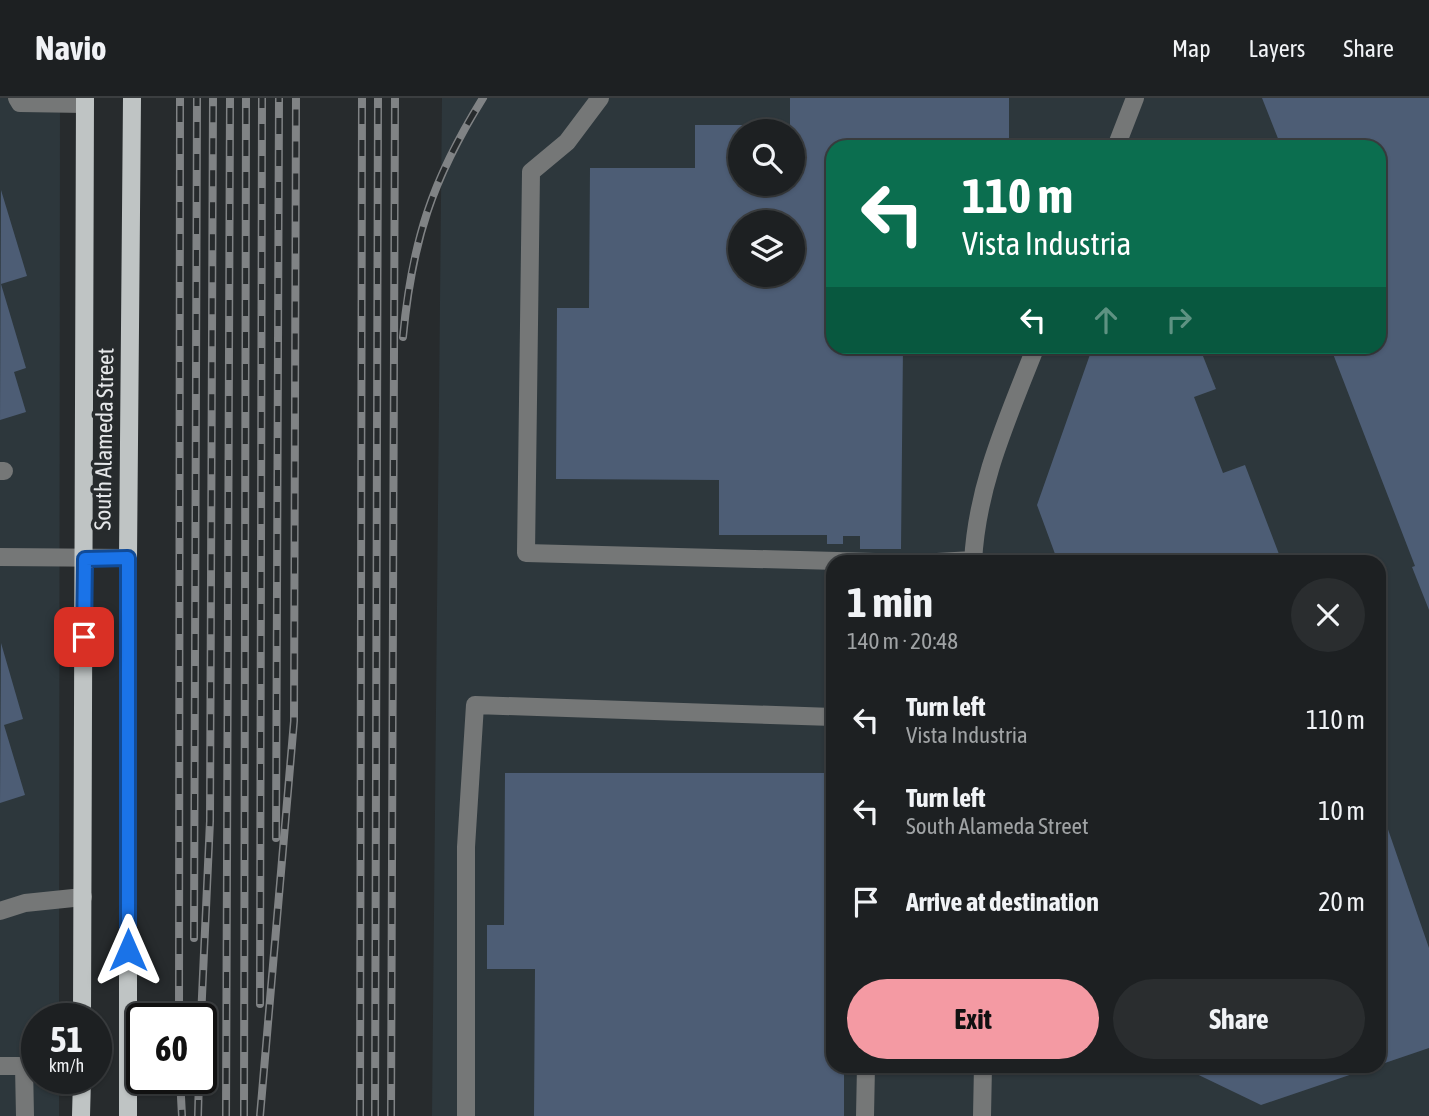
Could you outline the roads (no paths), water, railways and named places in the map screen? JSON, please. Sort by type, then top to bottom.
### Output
[{"type":"main road","name":"South Alameda Street","points":[[128,1116],[128,558],[132,98]]},
{"type":"main road","name":"South Alameda Street","points":[[82,1003],[85,101]]},
{"type":"main road","points":[[81,1116],[82,1094]]},
{"type":"street","points":[[17,98],[20,103],[85,101]]},
{"type":"street","points":[[600,98],[568,142],[531,172],[526,552],[826,561]]},
{"type":"street","points":[[1119,140],[1135,98]]},
{"type":"street","points":[[974,555],[989,465],[1032,354]]},
{"type":"street","points":[[0,557],[128,558]]},
{"type":"street","points":[[466,1116],[466,847],[475,705],[826,717]]},
{"type":"street","points":[[0,911],[25,903],[83,897]]},
{"type":"street","points":[[0,1066],[21,1066]]},
{"type":"street","points":[[865,1116],[866,1073]]},
{"type":"street","points":[[982,1116],[983,1073]]},
{"type":"street","points":[[25,1116],[27,1094]]},
{"type":"railway","points":[[179,1003],[180,98]]},
{"type":"railway","points":[[194,938],[197,98]]},
{"type":"railway","points":[[202,1003],[210,821],[213,98]]},
{"type":"railway","points":[[226,1116],[230,98]]},
{"type":"railway","points":[[244,1116],[246,98]]},
{"type":"railway","points":[[260,1004],[262,98]]},
{"type":"railway","points":[[276,838],[279,98]]},
{"type":"railway","points":[[260,1116],[294,721],[296,98]]},
{"type":"railway","points":[[360,1116],[362,98]]},
{"type":"railway","points":[[375,1116],[378,98]]},
{"type":"railway","points":[[391,1116],[395,98]]},
{"type":"railway","points":[[403,337],[412,271],[427,212],[450,156],[483,98]]},
{"type":"railway","points":[[181,1094],[182,1116]]},
{"type":"railway","points":[[198,1116],[199,1094]]}]
